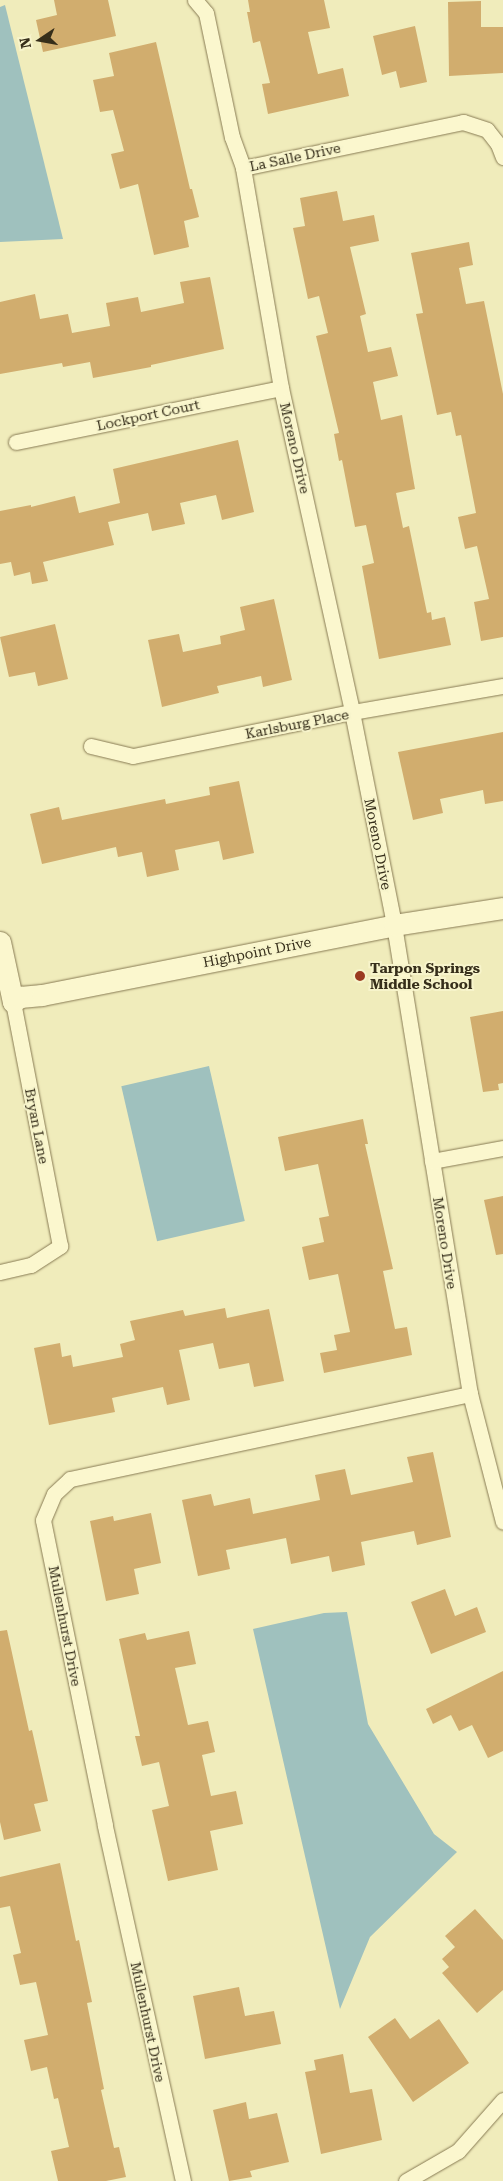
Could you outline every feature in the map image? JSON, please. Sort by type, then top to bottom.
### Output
[{"type":"street","name":"La Salle Drive","points":[[195,0],[206,14],[232,137],[243,168],[463,122],[487,130],[498,144],[503,157]]},
{"type":"street","name":"Moreno Drive","points":[[243,168],[281,388],[352,712],[394,925],[470,1394],[503,1522]]},
{"type":"street","name":"Lockport Court","points":[[16,442],[281,388]]},
{"type":"street","name":"Karlsburg Place","points":[[91,746],[133,756],[352,712],[503,686]]},
{"type":"street","name":"Highpoint Drive","points":[[13,1002],[20,997],[52,993],[394,925],[503,908]]},
{"type":"street","name":"Bryan Lane","points":[[0,942],[60,1246],[32,1265],[0,1272]]},
{"type":"street","points":[[432,1161],[503,1148]]},
{"type":"street","name":"Mullenhurst Drive","points":[[183,2181],[107,1835],[43,1520],[54,1494],[70,1479],[470,1394]]},
{"type":"street","points":[[406,2181],[458,2151],[503,2100]]},
{"type":"water","points":[[5,5],[63,239],[0,242],[0,7]]},
{"type":"water","points":[[209,1066],[245,1221],[157,1241],[121,1086]]},
{"type":"water","points":[[347,1612],[368,1724],[434,1834],[457,1852],[370,1937],[340,2009],[253,1629],[324,1613]]},
{"type":"building","points":[[54,0],[108,0],[116,36],[43,52],[36,20],[57,15]]},
{"type":"building","points":[[248,0],[324,0],[330,28],[308,32],[318,74],[343,68],[349,96],[268,114],[262,84],[270,83],[260,41],[253,43],[247,12],[250,12]]},
{"type":"building","points":[[481,1],[481,27],[503,27],[503,73],[449,76],[448,2]]},
{"type":"building","points":[[415,26],[427,82],[400,88],[396,71],[382,75],[373,36]]},
{"type":"building","points":[[156,42],[190,189],[192,189],[199,217],[184,221],[189,247],[154,255],[138,184],[120,189],[111,154],[124,151],[113,110],[100,112],[93,80],[114,76],[109,53]]},
{"type":"building","points":[[337,191],[343,221],[374,215],[379,241],[350,247],[366,314],[360,316],[368,352],[391,347],[398,376],[373,382],[381,420],[402,415],[415,489],[396,493],[403,528],[409,526],[427,613],[431,612],[432,620],[445,617],[451,645],[379,659],[362,566],[374,563],[366,525],[355,527],[342,460],[339,461],[334,434],[339,433],[316,336],[328,333],[319,296],[308,299],[293,228],[305,226],[300,198]]},
{"type":"building","points":[[469,242],[473,265],[459,268],[466,304],[484,301],[503,394],[503,637],[481,641],[474,602],[489,599],[477,546],[465,549],[458,517],[476,513],[461,435],[456,436],[451,412],[437,415],[416,314],[423,313],[411,253]]},
{"type":"building","points":[[210,277],[224,349],[151,365],[151,367],[93,378],[90,362],[63,367],[62,363],[0,374],[0,302],[35,294],[40,319],[68,314],[72,333],[110,326],[106,303],[138,297],[141,312],[184,303],[180,282]]},
{"type":"building","points":[[238,440],[254,512],[222,520],[216,495],[180,503],[185,524],[152,531],[148,513],[108,522],[114,545],[43,562],[48,581],[32,584],[30,572],[14,576],[11,562],[0,564],[0,511],[31,505],[31,507],[75,496],[79,513],[120,503],[113,469]]},
{"type":"building","points":[[274,599],[292,680],[263,687],[261,676],[217,686],[219,693],[162,707],[148,640],[179,634],[183,652],[221,644],[220,636],[245,630],[240,607]]},
{"type":"building","points":[[55,624],[68,679],[38,686],[35,672],[9,677],[0,637]]},
{"type":"building","points":[[503,732],[503,801],[485,804],[483,790],[440,799],[443,813],[413,820],[398,752]]},
{"type":"building","points":[[239,781],[254,853],[223,860],[219,841],[175,850],[179,870],[147,877],[142,852],[118,857],[116,847],[42,864],[30,814],[59,807],[62,820],[165,799],[166,804],[210,795],[209,787]]},
{"type":"building","points":[[503,1011],[503,1083],[498,1084],[499,1090],[483,1092],[470,1017]]},
{"type":"building","points":[[363,1119],[368,1144],[365,1144],[393,1269],[383,1271],[395,1329],[407,1327],[412,1355],[324,1373],[320,1353],[337,1350],[334,1335],[350,1332],[338,1274],[309,1280],[302,1247],[324,1242],[319,1218],[329,1216],[318,1164],[285,1171],[278,1137]]},
{"type":"building","points":[[503,1196],[503,1254],[496,1255],[484,1200]]},
{"type":"building","points":[[225,1308],[227,1318],[269,1309],[284,1381],[254,1387],[249,1363],[219,1369],[213,1343],[179,1350],[190,1400],[167,1405],[163,1387],[112,1398],[115,1412],[49,1425],[34,1348],[60,1343],[62,1357],[71,1355],[73,1367],[123,1357],[120,1344],[135,1340],[130,1321],[183,1310],[185,1316]]},
{"type":"building","points":[[433,1452],[451,1537],[417,1545],[414,1531],[361,1542],[365,1565],[332,1572],[329,1556],[291,1564],[286,1538],[226,1550],[230,1569],[198,1576],[182,1500],[211,1494],[214,1506],[250,1498],[253,1514],[320,1500],[315,1475],[345,1469],[351,1495],[413,1482],[407,1457]]},
{"type":"building","points":[[151,1513],[161,1563],[134,1569],[139,1594],[106,1601],[90,1521],[113,1516],[114,1521]]},
{"type":"building","points":[[445,1589],[455,1616],[477,1607],[486,1632],[431,1654],[411,1602]]},
{"type":"building","points":[[7,1630],[29,1731],[32,1730],[48,1801],[34,1804],[41,1831],[4,1840],[0,1822],[0,1631]]},
{"type":"building","points":[[189,1631],[196,1664],[175,1668],[188,1725],[208,1721],[215,1752],[202,1755],[211,1796],[236,1791],[243,1824],[210,1831],[218,1870],[168,1881],[152,1810],[169,1806],[159,1762],[142,1766],[135,1736],[140,1736],[119,1639],[145,1633],[147,1640]]},
{"type":"building","points":[[503,1671],[503,1751],[488,1758],[472,1725],[459,1731],[451,1715],[433,1724],[426,1709]]},
{"type":"building","points":[[60,1863],[76,1941],[79,1940],[92,2002],[87,2003],[104,2089],[101,2090],[114,2148],[119,2147],[126,2177],[106,2181],[58,2181],[51,2151],[69,2147],[58,2098],[54,2099],[47,2067],[31,2071],[24,2040],[48,2035],[36,1982],[20,1985],[13,1955],[21,1953],[10,1906],[0,1908],[0,1877]]},
{"type":"building","points":[[475,1909],[503,1940],[503,1990],[477,2013],[442,1973],[449,1967],[442,1959],[455,1947],[445,1936]]},
{"type":"building","points":[[239,1987],[245,2016],[274,2011],[281,2044],[205,2059],[193,1996]]},
{"type":"building","points":[[395,2018],[410,2039],[439,2019],[469,2063],[413,2102],[368,2037]]},
{"type":"building","points":[[343,2054],[350,2093],[372,2089],[382,2140],[321,2154],[305,2072],[316,2070],[314,2060]]},
{"type":"building","points":[[246,2102],[249,2119],[277,2113],[289,2162],[250,2171],[252,2177],[229,2181],[213,2110]]},
{"type":"place","name":"Tarpon Springs Middle School","points":[[360,976]]}]
